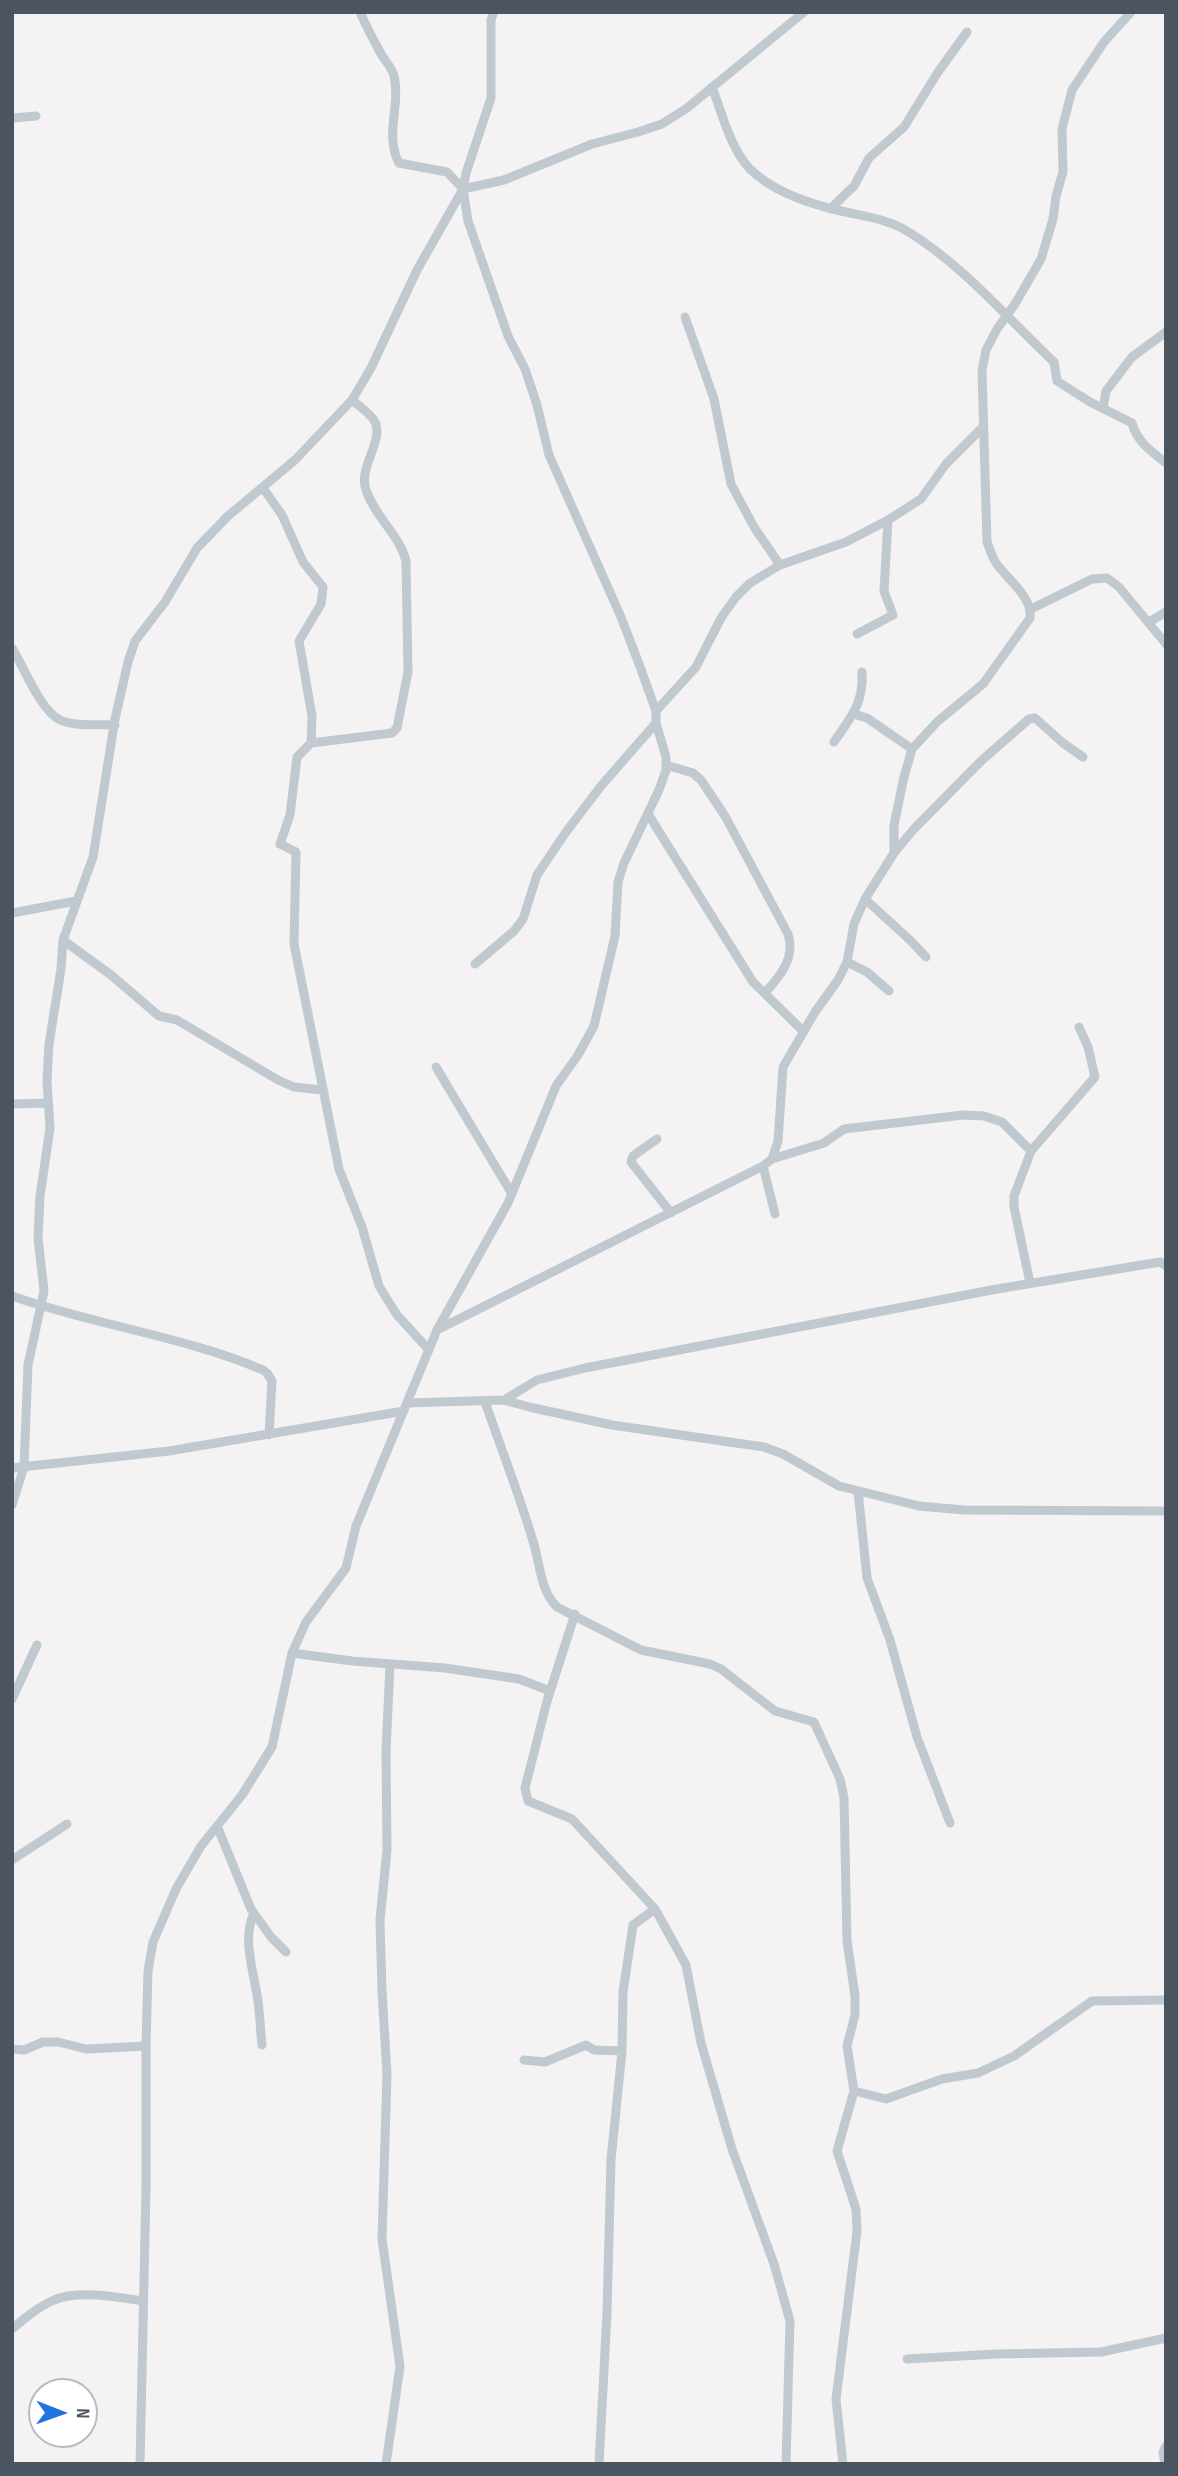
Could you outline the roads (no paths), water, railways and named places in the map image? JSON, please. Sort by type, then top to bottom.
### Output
[{"type":"street","points":[[360,12],[394,73],[396,92],[392,117],[392,151],[399,163],[447,172],[464,189]]},
{"type":"street","points":[[141,2464],[148,2099],[146,2046],[148,1971],[153,1942],[176,1889],[201,1846],[248,1786],[272,1747],[292,1653],[306,1622],[346,1568],[356,1526],[438,1330],[512,1194],[556,1086],[594,1026],[615,936],[618,882],[624,863],[659,790],[666,765],[656,723],[656,711],[621,617],[549,455],[525,369],[508,336],[468,222],[464,189],[466,173],[491,98],[491,20],[494,12]]},
{"type":"street","points":[[12,1506],[24,1467],[28,1364],[44,1290],[38,1238],[40,1196],[50,1128],[49,1044],[63,940],[93,858],[115,724],[135,641],[171,593],[197,548],[228,516],[295,460],[352,400],[417,270],[464,189],[504,180],[592,144],[662,124],[687,108],[804,12]]},
{"type":"street","points":[[894,853],[894,825],[912,749],[938,721],[982,684],[1030,618],[1031,609],[995,561],[987,542],[982,371],[986,350],[1041,260],[1054,219],[1056,195],[1063,172],[1062,129],[1072,90],[1104,42],[1131,12]]},
{"type":"street","points":[[830,209],[854,186],[869,158],[904,127],[967,32]]},
{"type":"street","points":[[712,87],[738,152],[750,168],[770,184],[812,205],[881,221],[905,230],[965,275],[1054,362],[1058,381],[1132,423],[1135,435],[1146,448],[1166,463]]},
{"type":"street","points":[[12,118],[36,116]]},
{"type":"street","points":[[685,317],[714,399],[731,484],[754,527],[780,565]]},
{"type":"street","points":[[1103,408],[1105,391],[1132,357],[1166,332]]},
{"type":"street","points":[[352,400],[377,425],[365,471],[365,488],[374,508],[403,549],[406,561],[408,672],[397,728],[393,733],[311,743],[297,757],[290,815],[280,844],[296,852],[294,944],[339,1169],[362,1227],[379,1286],[397,1315],[429,1350]]},
{"type":"street","points":[[656,711],[696,667],[721,618],[750,583],[780,565],[846,542],[921,499],[946,464],[984,426]]},
{"type":"street","points":[[263,488],[282,515],[303,562],[323,587],[321,604],[299,641],[312,716],[311,743]]},
{"type":"street","points":[[857,634],[893,615],[884,591],[888,520]]},
{"type":"street","points":[[1031,609],[1092,579],[1107,578],[1119,587],[1166,644]]},
{"type":"street","points":[[1149,622],[1166,612]]},
{"type":"street","points":[[12,648],[46,708],[60,719],[81,724],[115,724]]},
{"type":"street","points":[[834,741],[854,714],[862,694],[862,672]]},
{"type":"street","points":[[854,714],[867,718],[912,749]]},
{"type":"street","points":[[772,1159],[778,1141],[782,1073],[803,1031],[838,980],[847,962],[849,939],[865,900],[894,853],[981,761],[1029,719],[1035,718],[1083,757]]},
{"type":"street","points":[[475,964],[523,919],[537,875],[544,864],[601,786],[656,723]]},
{"type":"street","points":[[666,765],[693,773],[702,780],[725,816],[788,934],[791,943],[785,970],[765,993]]},
{"type":"street","points":[[648,814],[737,960],[753,982],[803,1031]]},
{"type":"street","points":[[865,900],[926,957]]},
{"type":"street","points":[[12,913],[76,901]]},
{"type":"street","points":[[63,940],[111,975],[159,1016],[177,1020],[278,1080],[294,1087],[322,1090]]},
{"type":"street","points":[[847,962],[867,972],[889,991]]},
{"type":"street","points":[[1030,1283],[1014,1196],[1031,1151],[1095,1077],[1088,1047],[1079,1027]]},
{"type":"street","points":[[436,1067],[512,1194]]},
{"type":"street","points":[[12,1104],[48,1103]]},
{"type":"street","points":[[438,1330],[763,1166],[772,1159],[824,1143],[844,1129],[963,1115],[984,1116],[1002,1122],[1031,1151]]},
{"type":"street","points":[[657,1139],[633,1156],[631,1162],[671,1213]]},
{"type":"street","points":[[763,1166],[775,1214]]},
{"type":"street","points":[[504,1400],[537,1380],[585,1368],[1030,1283],[1160,1262],[1166,1266]]},
{"type":"street","points":[[12,1296],[194,1346],[263,1370],[272,1381],[269,1435]]},
{"type":"street","points":[[12,1468],[169,1451],[269,1435],[406,1407],[504,1400],[612,1425],[765,1447],[783,1454],[839,1486],[937,1509],[1166,1511]]},
{"type":"street","points":[[485,1402],[534,1542],[549,1597],[557,1607],[641,1650],[710,1664],[721,1669],[775,1711],[814,1722],[841,1780],[844,1798],[846,1941],[855,1996],[855,2015],[847,2046],[855,2091],[837,2151],[856,2208],[857,2231],[836,2399],[843,2464]]},
{"type":"street","points":[[858,1491],[867,1578],[890,1640],[917,1737],[950,1824]]},
{"type":"street","points":[[575,1614],[550,1691],[524,1788],[525,1796],[528,1801],[572,1819],[655,1909],[686,1965],[701,2043],[732,2149],[774,2264],[790,2321],[786,2464]]},
{"type":"street","points":[[12,1699],[37,1645]]},
{"type":"street","points":[[292,1653],[445,1668],[519,1679],[550,1691]]},
{"type":"street","points":[[386,2464],[400,2366],[382,2239],[387,2074],[380,1908],[387,1850],[386,1752],[390,1664]]},
{"type":"street","points":[[12,1860],[67,1824]]},
{"type":"street","points":[[217,1826],[254,1913],[286,1952]]},
{"type":"street","points":[[598,2464],[607,2313],[611,2160],[622,2051],[623,1992],[631,1930],[633,1925],[655,1909]]},
{"type":"street","points":[[254,1913],[250,1921],[249,1943],[262,2045]]},
{"type":"street","points":[[855,2091],[886,2099],[942,2079],[978,2073],[1014,2056],[1092,2001],[1166,2000]]},
{"type":"street","points":[[12,2049],[24,2050],[43,2042],[58,2042],[86,2049],[146,2046]]},
{"type":"street","points":[[524,2060],[545,2062],[586,2045],[594,2050],[622,2051]]},
{"type":"street","points":[[12,2329],[36,2310],[56,2299],[102,2296],[143,2301]]},
{"type":"street","points":[[907,2359],[997,2354],[1101,2353],[1166,2338]]},
{"type":"street","points":[[1165,2464],[1163,2452],[1166,2446]]}]
